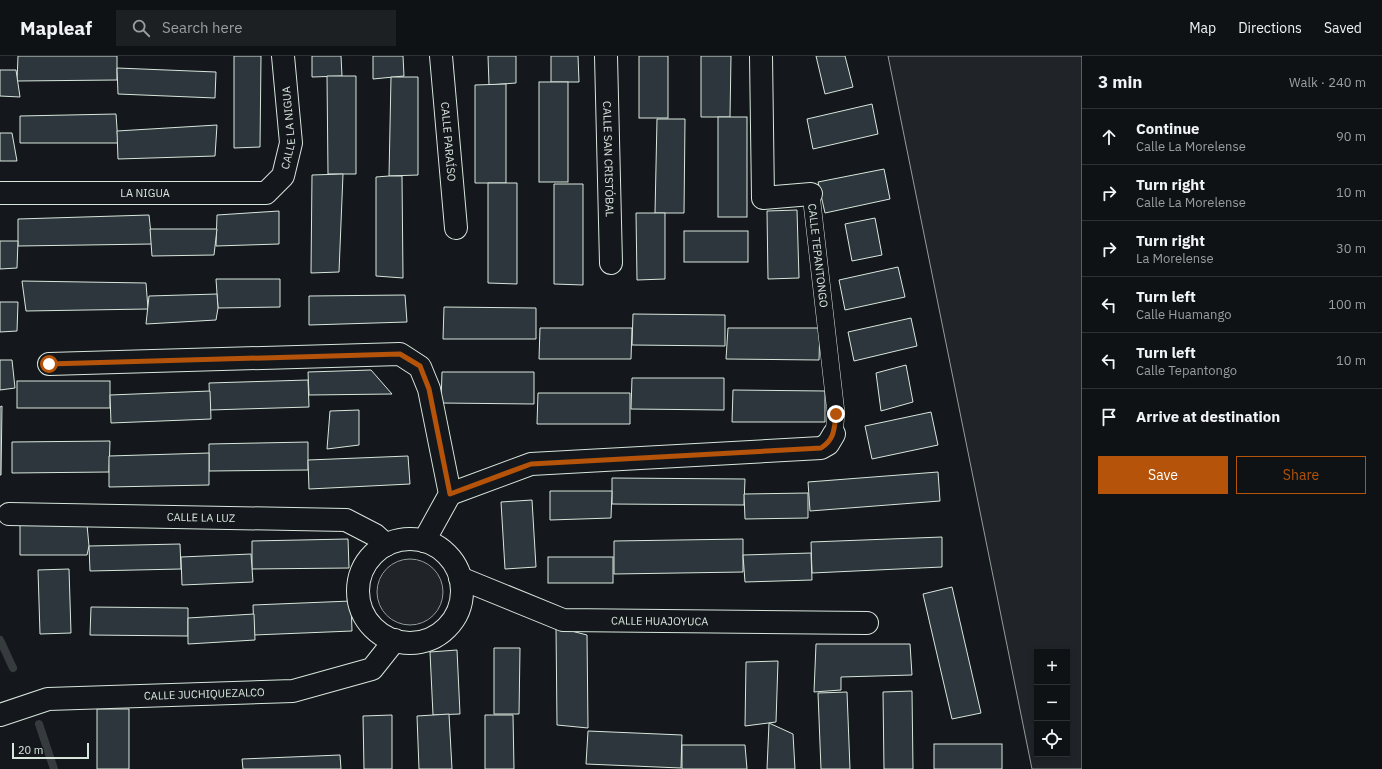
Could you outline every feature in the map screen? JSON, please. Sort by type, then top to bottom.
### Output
[{"type":"street","name":"CALLE LA NIGUA","points":[[283,56],[291,143],[283,176]]},
{"type":"street","name":"CALLE PARAÍSO","points":[[441,56],[456,228]]},
{"type":"street","name":"CALLE SAN CRISTÓBAL","points":[[606,56],[611,263]]},
{"type":"street","name":"CALLE TEPANTONGO","points":[[761,56],[763,198],[811,194],[836,414],[834,434]]},
{"type":"street","name":"LA NIGUA","points":[[0,193],[266,193],[283,176]]},
{"type":"street","points":[[49,364],[400,354],[420,366],[429,389],[450,494],[424,541]]},
{"type":"street","points":[[450,494],[531,464],[821,448],[828,444],[834,434]]},
{"type":"street","name":"CALLE LA LUZ","points":[[9,514],[346,520],[375,535],[386,545]]},
{"type":"street","points":[[403,539],[424,541],[438,546],[451,558],[460,574],[462,592],[459,610],[449,626],[435,637],[420,642],[404,642],[388,638],[374,629],[365,616],[359,601],[359,584],[364,569],[373,555],[386,545],[403,539]]},
{"type":"street","name":"CALLE HUAJOYUCA","points":[[460,578],[563,620],[867,623]]},
{"type":"street","name":"CALLE JUCHIQUEZALCO","points":[[0,715],[48,699],[293,691],[372,669],[395,640]]},
{"type":"shaded area","points":[[888,56],[1082,56],[1082,769],[1032,769]]},
{"type":"shaded area","points":[[410,559],[423,561],[433,569],[441,579],[443,592],[441,605],[433,615],[423,623],[410,625],[397,623],[387,615],[379,605],[377,592],[379,579],[387,569],[397,561]]},
{"type":"building","points":[[18,56],[117,56],[117,80],[17,81]]},
{"type":"building","points":[[234,56],[261,56],[260,147],[234,148]]},
{"type":"building","points":[[312,56],[341,56],[342,76],[312,77]]},
{"type":"building","points":[[373,56],[403,56],[404,76],[373,79]]},
{"type":"building","points":[[488,56],[516,56],[516,83],[489,85]]},
{"type":"building","points":[[551,56],[578,56],[579,82],[551,82]]},
{"type":"building","points":[[639,56],[668,56],[668,118],[639,118]]},
{"type":"building","points":[[701,56],[731,56],[730,117],[701,117]]},
{"type":"building","points":[[816,56],[845,56],[853,87],[825,94]]},
{"type":"building","points":[[117,68],[216,72],[215,98],[118,94]]},
{"type":"building","points":[[0,70],[16,70],[20,97],[0,96]]},
{"type":"building","points":[[327,76],[356,76],[356,174],[328,174]]},
{"type":"building","points":[[391,77],[418,77],[418,175],[389,176]]},
{"type":"building","points":[[539,82],[568,82],[568,182],[539,182]]},
{"type":"building","points":[[506,84],[506,183],[475,183],[475,85]]},
{"type":"building","points":[[872,104],[878,134],[813,149],[807,119]]},
{"type":"building","points":[[116,114],[118,143],[20,143],[20,116]]},
{"type":"building","points":[[718,117],[747,117],[747,217],[718,217]]},
{"type":"building","points":[[657,119],[685,119],[684,213],[655,213]]},
{"type":"building","points":[[217,125],[215,156],[118,159],[117,131]]},
{"type":"building","points":[[0,133],[12,133],[17,161],[0,161]]},
{"type":"building","points":[[884,169],[890,199],[825,213],[818,182]]},
{"type":"building","points":[[343,174],[339,272],[311,273],[312,175]]},
{"type":"building","points":[[402,176],[403,278],[376,276],[376,177]]},
{"type":"building","points":[[488,183],[517,183],[517,284],[488,283]]},
{"type":"building","points":[[554,184],[583,184],[583,285],[554,284]]},
{"type":"building","points":[[797,210],[799,278],[768,279],[767,211]]},
{"type":"building","points":[[279,211],[279,244],[216,246],[217,215]]},
{"type":"building","points":[[636,213],[665,213],[665,279],[637,280]]},
{"type":"building","points":[[149,215],[152,244],[18,246],[18,219]]},
{"type":"building","points":[[875,218],[882,255],[852,261],[845,224]]},
{"type":"building","points":[[150,229],[217,229],[214,255],[152,256]]},
{"type":"building","points":[[684,231],[748,231],[748,262],[684,262]]},
{"type":"building","points":[[0,241],[18,241],[17,268],[0,269]]},
{"type":"building","points":[[898,267],[905,297],[845,310],[839,280]]},
{"type":"building","points":[[216,279],[280,279],[280,307],[218,308]]},
{"type":"building","points":[[22,281],[146,283],[148,309],[26,311]]},
{"type":"building","points":[[217,294],[218,308],[216,320],[146,324],[149,296]]},
{"type":"building","points":[[405,295],[407,322],[309,325],[309,296]]},
{"type":"building","points":[[0,302],[18,302],[17,331],[0,332]]},
{"type":"building","points":[[444,307],[536,308],[536,339],[443,339]]},
{"type":"building","points":[[633,314],[725,315],[725,346],[632,345]]},
{"type":"building","points":[[911,318],[917,346],[854,361],[848,332]]},
{"type":"building","points":[[540,328],[632,328],[631,359],[539,359]]},
{"type":"building","points":[[728,328],[820,328],[819,360],[726,359]]},
{"type":"building","points":[[0,360],[12,360],[15,388],[0,390]]},
{"type":"building","points":[[906,365],[913,402],[881,411],[876,373]]},
{"type":"building","points":[[371,370],[392,394],[309,395],[308,372]]},
{"type":"building","points":[[442,372],[534,372],[534,404],[441,403]]},
{"type":"building","points":[[632,378],[724,378],[724,410],[631,409]]},
{"type":"building","points":[[308,380],[309,407],[210,410],[209,383]]},
{"type":"building","points":[[17,381],[110,381],[110,408],[17,408]]},
{"type":"building","points":[[733,390],[825,391],[825,422],[732,422]]},
{"type":"building","points":[[210,391],[211,419],[111,423],[110,395]]},
{"type":"building","points":[[538,393],[630,393],[630,424],[537,424]]},
{"type":"building","points":[[2,406],[1,475],[0,475],[0,407]]},
{"type":"building","points":[[359,410],[359,445],[327,449],[330,411]]},
{"type":"building","points":[[931,412],[938,445],[872,459],[865,426]]},
{"type":"building","points":[[110,441],[109,472],[12,473],[12,442]]},
{"type":"building","points":[[308,442],[308,470],[209,471],[209,444]]},
{"type":"building","points":[[209,453],[209,485],[109,487],[109,456]]},
{"type":"building","points":[[408,456],[410,484],[309,489],[308,460]]},
{"type":"building","points":[[938,472],[940,501],[810,511],[808,482]]},
{"type":"building","points":[[612,478],[745,479],[744,505],[612,504]]},
{"type":"building","points":[[550,491],[612,491],[611,518],[550,520]]},
{"type":"building","points":[[808,493],[808,518],[745,519],[744,494]]},
{"type":"building","points":[[532,500],[536,567],[505,569],[501,502]]},
{"type":"building","points":[[20,525],[87,525],[89,546],[87,555],[20,555]]},
{"type":"building","points":[[942,537],[942,567],[812,573],[811,542]]},
{"type":"building","points":[[348,539],[349,568],[252,569],[252,541]]},
{"type":"building","points":[[743,539],[743,572],[614,574],[614,541]]},
{"type":"building","points":[[180,544],[181,569],[90,571],[89,546]]},
{"type":"building","points":[[811,553],[812,580],[745,582],[743,555]]},
{"type":"building","points":[[251,554],[253,582],[182,585],[181,557]]},
{"type":"building","points":[[548,557],[613,557],[613,583],[548,583]]},
{"type":"building","points":[[69,569],[71,633],[40,634],[38,570]]},
{"type":"building","points":[[952,587],[981,713],[952,719],[923,594]]},
{"type":"building","points":[[351,601],[352,631],[254,635],[253,605]]},
{"type":"building","points":[[91,607],[188,608],[188,636],[90,635]]},
{"type":"building","points":[[254,614],[255,640],[188,644],[188,618]]},
{"type":"building","points":[[556,627],[587,635],[588,728],[557,725]]},
{"type":"building","points":[[816,644],[910,644],[912,675],[841,677],[841,690],[814,692]]},
{"type":"building","points":[[494,648],[520,648],[519,714],[494,714]]},
{"type":"building","points":[[457,650],[460,714],[433,715],[430,652]]},
{"type":"building","points":[[778,661],[776,722],[745,726],[746,662]]},
{"type":"building","points":[[912,691],[913,769],[884,769],[883,692]]},
{"type":"building","points":[[847,692],[850,769],[821,769],[818,693]]},
{"type":"building","points":[[97,709],[129,709],[129,769],[97,769]]},
{"type":"building","points":[[449,714],[452,769],[419,769],[417,716]]},
{"type":"building","points":[[392,715],[392,769],[364,769],[363,716]]},
{"type":"building","points":[[485,715],[513,715],[514,769],[485,769]]},
{"type":"building","points":[[769,723],[793,734],[795,769],[767,769]]},
{"type":"building","points":[[588,731],[682,735],[681,768],[586,764]]},
{"type":"building","points":[[934,744],[1002,744],[1002,769],[934,769]]},
{"type":"building","points":[[682,745],[745,745],[747,769],[682,769]]},
{"type":"building","points":[[340,755],[341,769],[243,769],[242,759]]},
{"type":"waterway","points":[[0,640],[13,668]]},
{"type":"waterway","points":[[39,724],[54,769]]},
{"type":"route","points":[[49,364],[400,354],[420,366],[429,389],[450,494],[531,464],[821,448],[828,444],[834,434],[836,414]]}]
